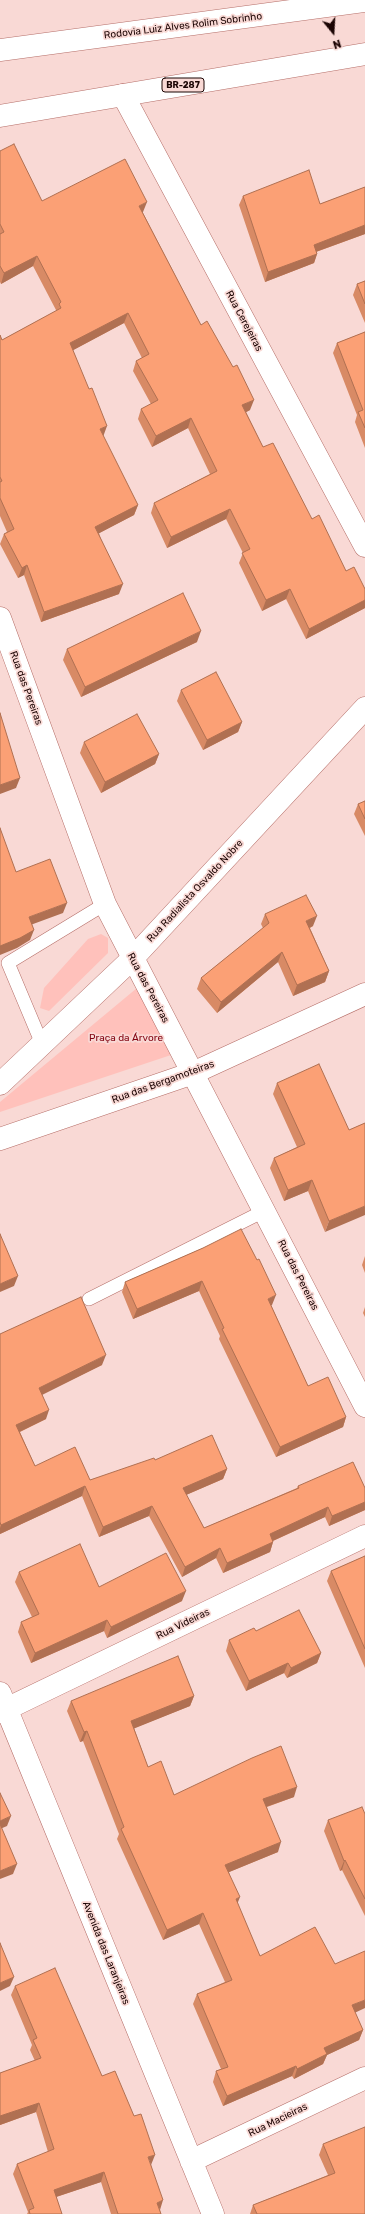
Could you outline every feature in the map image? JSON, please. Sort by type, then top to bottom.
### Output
[{"type":"main road","name":"Rodovia Luiz Alves Rolim Sobrinho","points":[[0,50],[365,1]]},
{"type":"main road","name":"BR-287","points":[[0,116],[365,54]]},
{"type":"main road","name":"Rua Cerejeiras","points":[[123,95],[365,546]]},
{"type":"main road","name":"Rua das Pereiras","points":[[1,623],[105,904],[365,1406]]},
{"type":"main road","name":"Rua Radialista Osvaldo Nobre","points":[[0,1084],[133,958],[365,708]]},
{"type":"main road","name":"Rua das Bergamoteiras","points":[[0,1139],[193,1073],[365,994]]},
{"type":"main road","name":"Rua Videiras","points":[[2,1704],[365,1536]]},
{"type":"main road","name":"Avenida das Laranjeiras","points":[[2,1704],[213,2214]]},
{"type":"main road","name":"Rua Macieiras","points":[[191,2161],[365,2078]]},
{"type":"lane","points":[[42,1044],[8,963],[105,904]]},
{"type":"lane","points":[[89,1299],[264,1211]]},
{"type":"green space","points":[[101,934],[108,938],[108,953],[49,1011],[40,1008],[44,988],[88,939]]},
{"type":"green space","name":"Praça da Árvore","points":[[137,988],[171,1055],[0,1112],[0,1102]]},
{"type":"building","points":[[14,144],[42,201],[125,159],[147,202],[139,206],[201,325],[207,321],[233,367],[237,365],[254,400],[242,405],[263,447],[273,443],[312,519],[319,515],[346,571],[354,567],[365,589],[365,600],[309,629],[290,589],[266,600],[242,553],[250,549],[230,509],[171,537],[154,503],[217,471],[191,418],[156,436],[141,409],[158,400],[136,361],[149,354],[128,313],[70,343],[89,389],[92,388],[107,426],[100,429],[138,505],[95,527],[123,584],[44,612],[27,565],[22,568],[4,534],[14,529],[0,498],[0,482],[2,481],[0,477],[0,335],[2,340],[61,308],[59,304],[61,302],[37,256],[4,273],[0,266],[0,234],[4,232],[0,224],[0,151]]},
{"type":"building","points":[[309,170],[320,204],[365,187],[365,225],[314,245],[317,254],[268,272],[243,196]]},
{"type":"building","points":[[365,281],[365,304],[357,284]]},
{"type":"building","points":[[365,332],[365,428],[358,412],[363,410],[337,343]]},
{"type":"building","points":[[183,593],[201,631],[85,687],[67,649]]},
{"type":"building","points":[[216,672],[242,722],[207,740],[181,690]]},
{"type":"building","points":[[0,713],[20,778],[0,785]]},
{"type":"building","points":[[137,714],[159,754],[105,782],[84,742]]},
{"type":"building","points":[[365,801],[365,819],[358,804]]},
{"type":"building","points":[[0,828],[16,872],[50,859],[67,903],[29,917],[34,930],[20,938],[0,946]]},
{"type":"building","points":[[306,895],[317,916],[306,921],[329,971],[297,985],[282,952],[221,1002],[201,978],[269,923],[265,914]]},
{"type":"building","points":[[319,1064],[349,1130],[365,1123],[365,1206],[329,1221],[312,1180],[288,1190],[274,1158],[305,1144],[277,1083]]},
{"type":"building","points":[[241,1229],[257,1260],[259,1259],[276,1295],[268,1299],[308,1386],[328,1377],[346,1417],[280,1447],[222,1329],[224,1328],[202,1281],[137,1309],[125,1282],[203,1248]]},
{"type":"building","points":[[0,1234],[18,1276],[0,1284]]},
{"type":"building","points":[[81,1297],[106,1355],[39,1388],[49,1410],[16,1425],[35,1466],[75,1447],[90,1480],[154,1458],[155,1460],[212,1435],[227,1469],[183,1488],[204,1528],[299,1488],[298,1486],[353,1462],[365,1488],[365,1502],[332,1516],[328,1507],[270,1534],[273,1542],[227,1563],[220,1548],[185,1567],[152,1506],[103,1527],[85,1486],[1,1525],[0,1334]]},
{"type":"building","points":[[80,1544],[99,1587],[166,1553],[186,1591],[111,1627],[107,1620],[35,1653],[21,1622],[39,1614],[19,1572]]},
{"type":"building","points":[[365,1556],[365,1649],[331,1571]]},
{"type":"building","points":[[299,1610],[321,1653],[291,1668],[288,1663],[249,1681],[229,1640],[254,1628],[256,1631]]},
{"type":"building","points":[[178,1656],[194,1696],[131,1721],[148,1767],[161,1761],[174,1795],[281,1746],[297,1787],[263,1799],[281,1842],[225,1865],[240,1897],[236,1899],[260,1956],[315,1927],[335,1964],[365,1951],[365,2000],[352,2005],[363,2030],[324,2048],[327,2054],[297,2069],[296,2066],[227,2096],[216,2071],[228,2067],[197,1994],[232,1980],[203,1913],[167,1930],[121,1829],[124,1827],[87,1731],[84,1732],[71,1701]]},
{"type":"building","points":[[0,1793],[11,1816],[0,1821]]},
{"type":"building","points":[[362,1807],[365,1814],[365,1899],[345,1860],[344,1861],[328,1820]]},
{"type":"building","points":[[0,1824],[17,1864],[0,1871]]},
{"type":"building","points":[[0,1943],[14,1977],[0,1983]]},
{"type":"building","points":[[55,1968],[102,2076],[115,2071],[134,2116],[141,2114],[155,2155],[148,2157],[163,2200],[157,2203],[161,2214],[118,2214],[104,2172],[54,2190],[62,2214],[30,2214],[29,2210],[34,2208],[17,2164],[54,2149],[39,2103],[0,2116],[0,2073],[41,2058],[33,2040],[37,2038],[15,1986]]},
{"type":"building","points":[[365,2127],[365,2214],[257,2214],[253,2205],[335,2173],[323,2144]]}]
